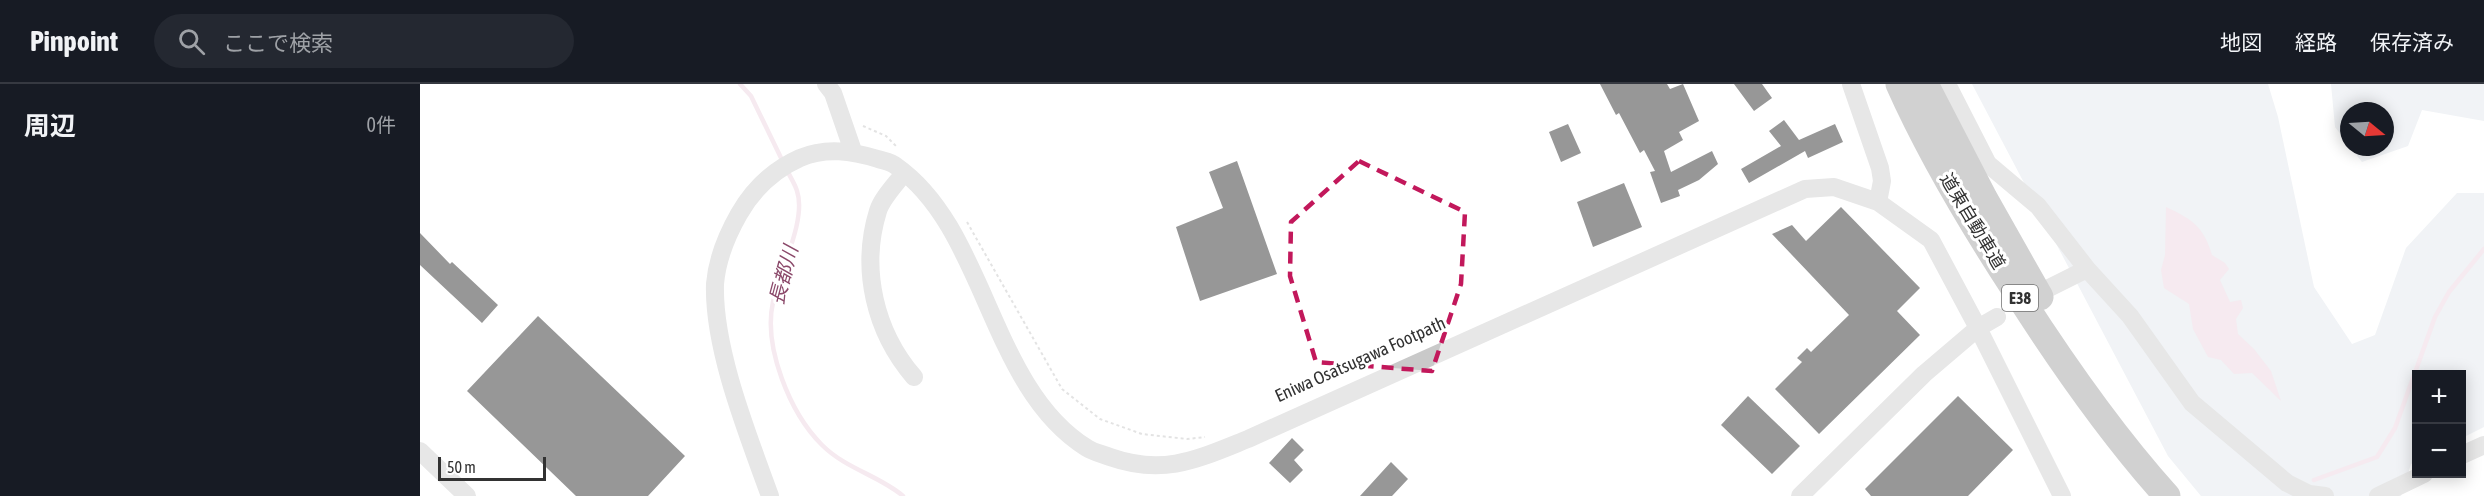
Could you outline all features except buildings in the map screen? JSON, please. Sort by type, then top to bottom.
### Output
[{"type":"highway","name":"道東自動車道","points":[[1899,84],[1964,211],[2041,331],[2100,414],[2167,496]]},
{"type":"highway","name":"道東自動車道","points":[[1925,84],[1984,198],[2053,320],[2108,403],[2178,496]]},
{"type":"street","points":[[826,84],[833,93],[853,151]]},
{"type":"street","points":[[1851,84],[1880,168],[1882,181],[1878,202]]},
{"type":"street","points":[[1947,84],[1988,164],[2038,206],[2087,269],[2130,316],[2192,403],[2287,483],[2309,494],[2325,496]]},
{"type":"street","points":[[770,496],[728,367],[717,321],[716,284],[728,233],[748,198],[779,168],[807,156],[831,151],[853,151],[894,164],[924,190],[948,224],[1014,361],[1039,400],[1064,431],[1088,449],[1130,464],[1160,467],[1190,462],[1248,439],[1805,189],[1834,187],[1878,202],[1931,240],[2062,496]]},
{"type":"street","points":[[904,173],[878,209],[870,255],[874,306],[898,359],[914,377]]},
{"type":"street","points":[[2049,288],[2087,269]]},
{"type":"street","points":[[1800,496],[1924,374],[1978,328],[1997,316]]},
{"type":"street","points":[[2466,453],[2484,444]]},
{"type":"street","points":[[420,451],[466,496]]},
{"type":"street","points":[[2378,496],[2416,478]]},
{"type":"path","points":[[854,122],[886,136],[903,153]]},
{"type":"path","points":[[960,215],[968,224],[1062,389],[1100,419],[1142,434],[1187,439],[1209,437]]},
{"type":"highlighted area","points":[[1359,161],[1465,212],[1461,284],[1432,371],[1316,362],[1290,276],[1291,222]]},
{"type":"shaded area","points":[[1972,84],[2268,84],[2278,117],[2314,287],[2352,344],[2375,335],[2406,248],[2457,193],[2484,193],[2484,427],[2466,436],[2466,370],[2412,370],[2412,463],[2401,496],[2201,496],[2168,456]]},
{"type":"shaded area","points":[[2331,84],[2484,84],[2484,121],[2422,110],[2408,146],[2394,151],[2394,102],[2340,102],[2340,133],[2335,127]]},
{"type":"shaded area","points":[[2357,156],[2379,156],[2362,162]]},
{"type":"shaded area","points":[[2166,207],[2196,225],[2205,237],[2212,255],[2225,263],[2229,269],[2220,280],[2230,302],[2241,300],[2243,308],[2236,319],[2238,334],[2254,349],[2271,371],[2281,401],[2252,373],[2234,374],[2221,360],[2208,357],[2193,329],[2189,304],[2164,288],[2161,270],[2165,255]]},
{"type":"waterway","name":"長都川","points":[[740,84],[751,96],[783,162]]},
{"type":"waterway","name":"長都川","points":[[787,170],[796,188],[799,203],[795,231],[776,290],[771,320],[772,339],[782,378],[799,415],[822,445],[842,460],[903,496]]},
{"type":"waterway","points":[[2314,480],[2377,457],[2395,428],[2435,317],[2449,292],[2484,249]]}]
